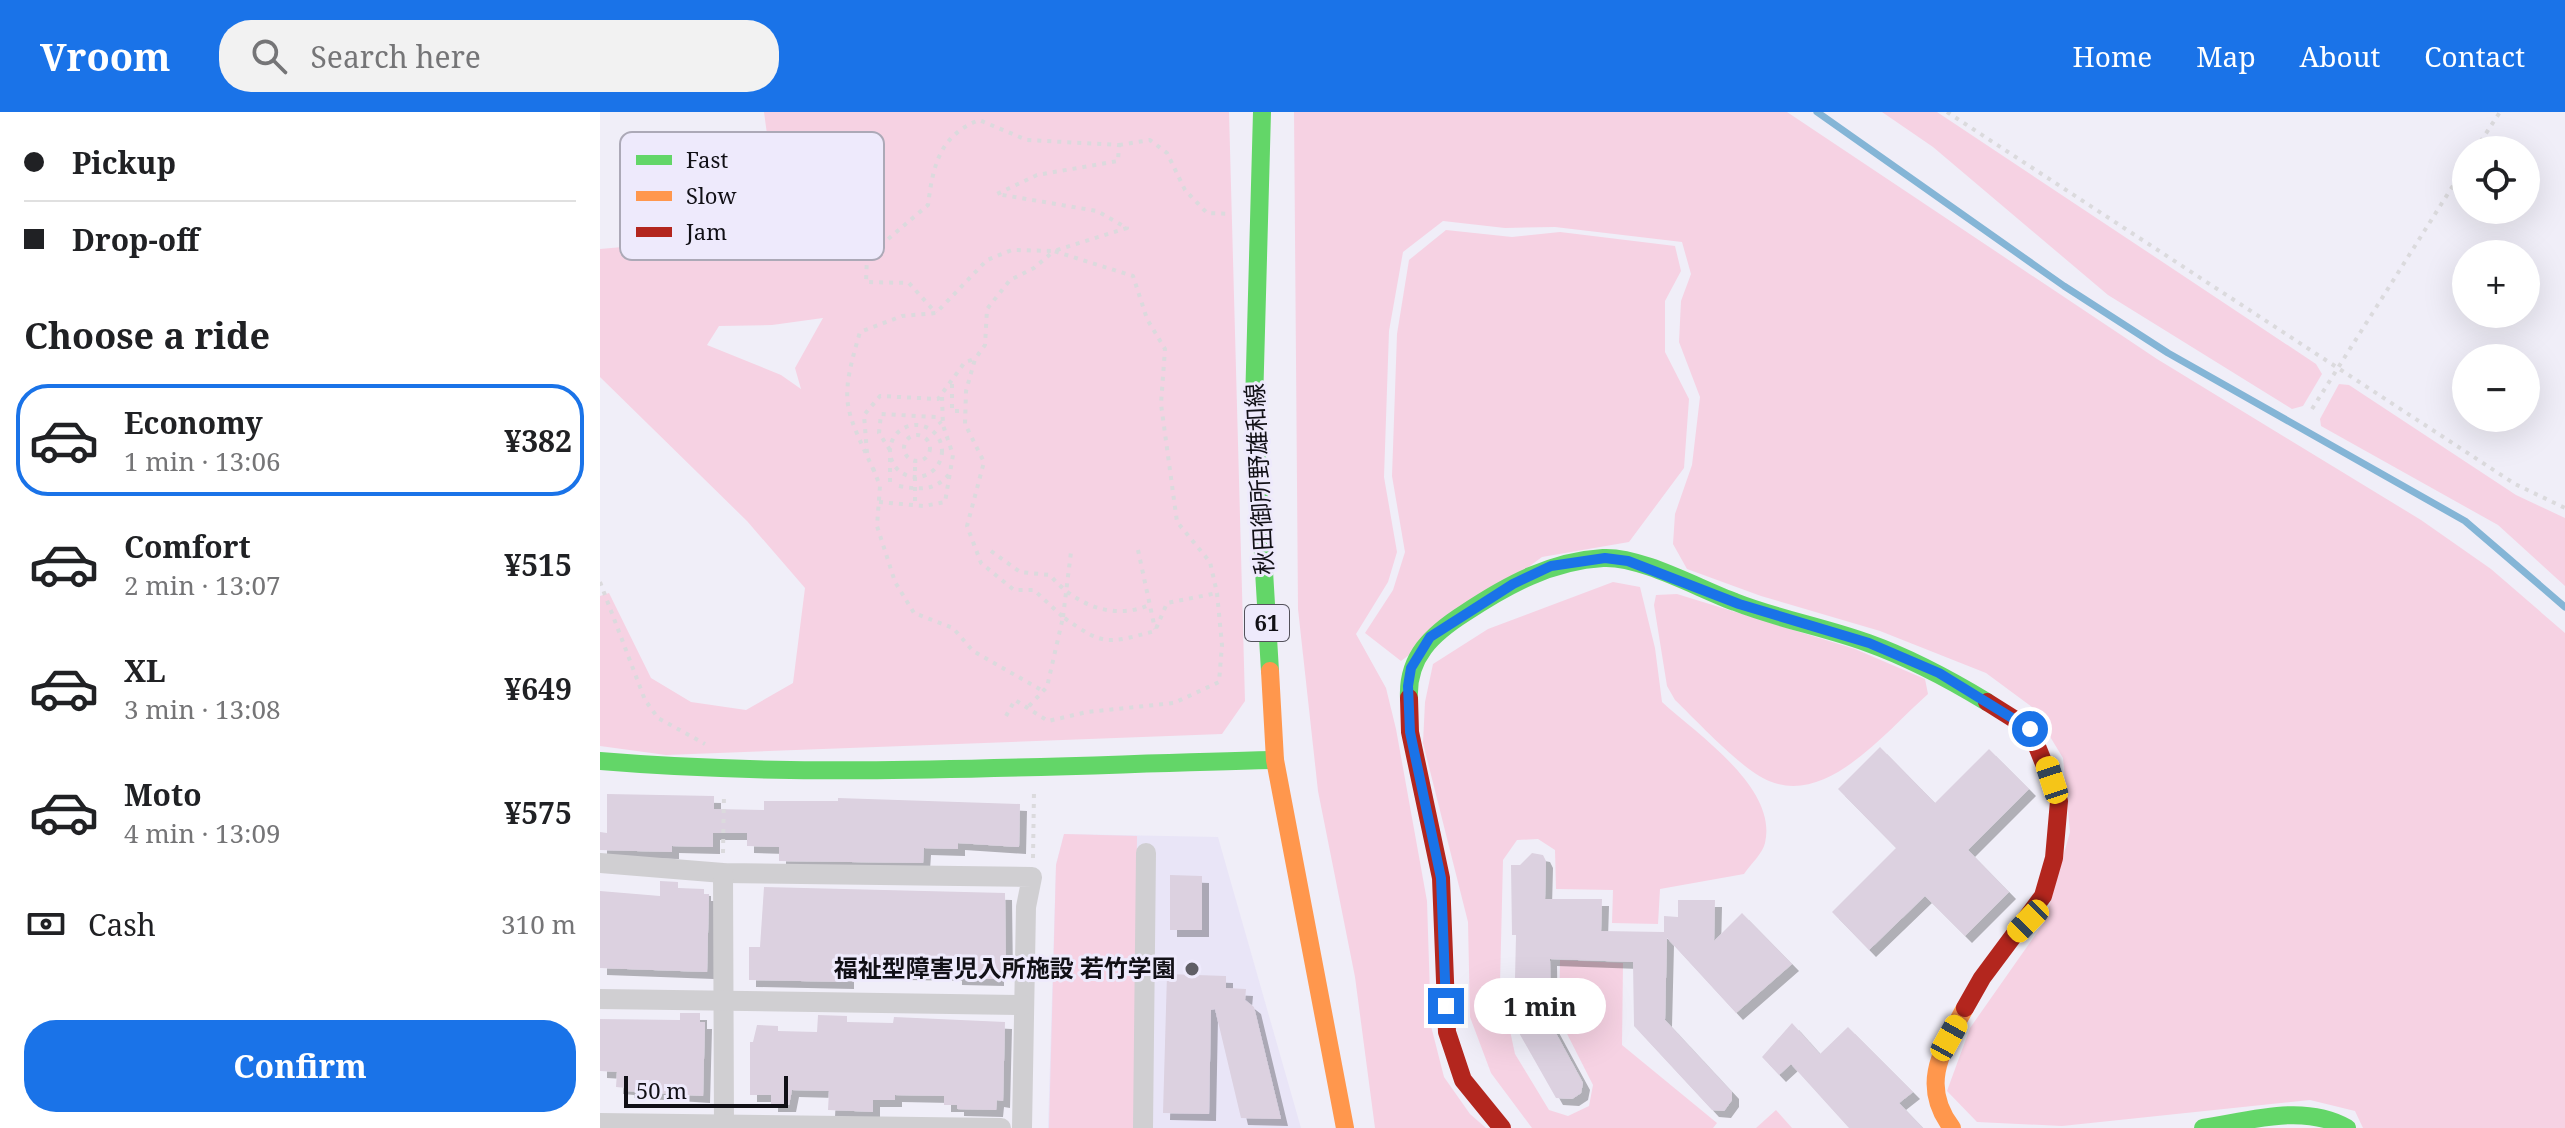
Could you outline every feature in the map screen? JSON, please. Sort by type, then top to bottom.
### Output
[{"type":"street","name":"秋田御所野雄和線","points":[[1262,112],[1254,404],[1275,760],[1345,1128]]},
{"type":"street","points":[[1502,1128],[1493,1121],[1463,1080],[1447,1032],[1441,878],[1410,732],[1409,677],[1430,637],[1466,612],[1551,566],[1605,558],[1653,569],[1739,604],[1869,643],[1939,673],[2030,729],[2059,801],[2054,858],[2043,896],[1982,978],[1949,1038],[1933,1081],[1939,1111],[1952,1128]]},
{"type":"street","points":[[600,761],[705,770],[826,770],[1275,760]]},
{"type":"street","points":[[1143,1128],[1146,853]]},
{"type":"street","points":[[600,863],[723,873],[1032,877],[1026,907],[1022,1128]]},
{"type":"street","points":[[723,873],[724,1126]]},
{"type":"street","points":[[600,999],[1023,1005]]},
{"type":"street","points":[[2203,1128],[2313,1114],[2334,1117],[2347,1128]]},
{"type":"street","points":[[600,1123],[1001,1128]]},
{"type":"path","points":[[1947,112],[2515,484],[2565,508]]},
{"type":"path","points":[[2484,136],[2500,112]]},
{"type":"path","points":[[884,243],[928,205],[933,162],[962,127],[979,120],[1027,140],[1119,145],[1150,140],[1167,153],[1185,190],[1207,213],[1259,215]]},
{"type":"path","points":[[1119,145],[1118,161],[1037,175],[997,194],[1097,211],[1127,228],[1054,251],[1034,268],[1010,280],[987,309],[985,345],[975,359],[966,391],[965,424],[984,462],[967,526],[981,563],[1014,590],[1034,590],[1063,617],[1095,640],[1123,640],[1155,631]]},
{"type":"path","points":[[2312,409],[2452,187]]},
{"type":"path","points":[[874,471],[845,410],[848,373],[860,332],[902,316],[936,313],[987,260],[1012,250],[1054,251],[1133,276],[1147,319],[1165,349],[1161,404],[1177,522],[1210,562],[1217,593],[1222,645],[1219,682],[1174,703],[1087,712],[1048,721],[1029,706],[1015,700],[1006,716]]},
{"type":"path","points":[[867,260],[866,282],[909,283],[936,313]]},
{"type":"path","points":[[975,359],[965,362],[952,384],[938,399],[880,396],[864,415],[867,453],[880,486],[877,526],[895,582],[914,613],[953,628],[973,651],[1043,691]]},
{"type":"path","points":[[952,384],[952,411],[965,411]]},
{"type":"path","points":[[879,502],[924,506],[945,502],[953,455],[943,425],[942,394]]},
{"type":"path","points":[[915,477],[895,466],[890,450],[879,433],[881,414],[936,417],[943,425]]},
{"type":"path","points":[[915,424],[916,436]]},
{"type":"path","points":[[890,484],[890,450],[897,432],[915,424],[937,434],[943,449],[936,467],[915,477]]},
{"type":"path","points":[[915,461],[927,457],[929,448],[927,440],[916,436]]},
{"type":"path","points":[[904,450],[906,442],[916,436]]},
{"type":"path","points":[[929,448],[943,449]]},
{"type":"path","points":[[890,450],[904,450],[915,461],[915,501]]},
{"type":"path","points":[[936,467],[947,477]]},
{"type":"path","points":[[899,486],[925,490],[947,477],[952,470]]},
{"type":"path","points":[[1138,550],[1155,631]]},
{"type":"path","points":[[991,551],[1020,572],[1050,575],[1066,594],[1104,611],[1133,612],[1149,605]]},
{"type":"path","points":[[1029,706],[1043,691],[1058,649],[1071,552]]},
{"type":"path","points":[[600,582],[645,700],[658,718],[710,748]]},
{"type":"path","points":[[1155,631],[1167,603],[1217,593]]},
{"type":"path","points":[[1032,877],[1035,785]]},
{"type":"path","points":[[723,873],[724,787]]},
{"type":"shaded area","points":[[764,112],[1229,112],[1245,701],[1222,734],[666,755],[600,746],[600,596],[609,593],[651,678],[691,702],[746,710],[793,683],[805,588],[747,521],[600,377],[600,249],[620,247],[620,260],[884,260],[884,132],[767,132]],"holes":[[[823,318],[795,368],[801,389],[781,375],[707,345],[719,326],[772,325]]]},
{"type":"shaded area","points":[[1294,112],[1787,112],[2157,359],[2421,520],[2491,569],[2565,633],[2565,1128],[2363,1128],[2355,1111],[2310,1100],[2062,1126],[1977,1122],[1947,1091],[1970,1028],[2045,921],[2070,832],[2063,758],[2032,707],[1986,673],[1880,631],[1761,596],[1687,569],[1673,544],[1675,514],[1692,465],[1700,397],[1679,342],[1681,301],[1691,274],[1682,242],[1555,227],[1505,228],[1443,221],[1403,252],[1389,331],[1384,477],[1397,552],[1388,582],[1356,634],[1386,688],[1396,729],[1427,901],[1431,1026],[1444,1077],[1470,1114],[1486,1128],[1375,1128],[1355,977],[1318,791],[1298,609]]},
{"type":"shaded area","points":[[1882,112],[1937,112],[2316,364],[2322,374],[2303,406],[2292,409],[2108,295],[1933,147]]},
{"type":"shaded area","points":[[1446,230],[1512,237],[1560,232],[1675,246],[1681,271],[1665,301],[1665,352],[1689,399],[1684,468],[1629,542],[1542,557],[1401,661],[1365,633],[1393,590],[1405,552],[1392,476],[1397,334],[1409,260]]},
{"type":"shaded area","points":[[2339,384],[2349,385],[2516,495],[2565,518],[2565,586],[2498,525],[2321,426],[2320,419]]},
{"type":"shaded area","points":[[1613,582],[1640,587],[1655,648],[1662,702],[1714,747],[1748,783],[1766,823],[1764,847],[1744,874],[1660,889],[1658,924],[1612,923],[1613,890],[1556,889],[1555,850],[1538,839],[1517,840],[1503,860],[1500,984],[1515,1054],[1549,1110],[1568,1116],[1589,1106],[1593,1085],[1559,1018],[1560,960],[1623,963],[1622,1045],[1717,1123],[1713,1128],[1532,1128],[1491,1073],[1470,1017],[1468,922],[1423,743],[1425,702],[1433,664],[1488,629]]},
{"type":"shaded area","points":[[1677,594],[1855,649],[1925,679],[1928,694],[1875,744],[1834,774],[1813,783],[1791,786],[1769,781],[1720,745],[1675,700],[1667,686],[1654,605],[1656,595]]},
{"type":"shaded area","points":[[1064,834],[1218,837],[1301,1128],[1048,1128],[1056,865]]},
{"type":"shaded area","points":[[1064,834],[1137,836],[1134,1128],[1049,1128],[1056,865]]},
{"type":"shaded area","points":[[1776,1110],[1792,1128],[1756,1128]]},
{"type":"building","points":[[1880,747],[1935,803],[1989,749],[2029,789],[1968,850],[2009,892],[1965,936],[1925,896],[1869,950],[1832,912],[1896,848],[1838,789]]},
{"type":"building","points":[[607,794],[714,796],[714,809],[764,810],[764,801],[838,801],[838,798],[1020,804],[1019,847],[958,843],[958,849],[924,848],[923,863],[779,861],[779,847],[747,846],[747,833],[713,833],[713,847],[672,846],[672,852],[600,850],[600,832],[607,833]]},
{"type":"building","points":[[1532,853],[1543,855],[1546,861],[1545,899],[1602,899],[1601,931],[1664,932],[1664,916],[1678,917],[1678,900],[1715,900],[1714,941],[1742,913],[1792,964],[1736,1013],[1667,938],[1665,1020],[1732,1092],[1732,1100],[1724,1111],[1712,1110],[1634,1026],[1633,962],[1550,959],[1551,1024],[1583,1083],[1581,1093],[1572,1099],[1556,1098],[1514,1024],[1516,935],[1512,935],[1511,865],[1520,865]]},
{"type":"building","points":[[1170,875],[1202,876],[1202,930],[1170,930]]},
{"type":"building","points":[[660,881],[678,882],[678,888],[704,889],[704,894],[709,894],[707,972],[600,968],[600,891],[660,896]]},
{"type":"building","points":[[764,887],[1005,893],[1006,971],[997,971],[997,979],[955,978],[955,974],[847,972],[847,982],[749,980],[749,947],[760,947]]},
{"type":"building","points":[[1167,974],[1226,976],[1226,988],[1246,989],[1245,1000],[1254,1007],[1281,1119],[1241,1118],[1215,1009],[1211,1010],[1209,1114],[1163,1113]]},
{"type":"building","points":[[680,1013],[700,1013],[700,1022],[705,1022],[703,1096],[627,1091],[627,1088],[616,1087],[617,1072],[600,1071],[600,1019],[680,1020]]},
{"type":"building","points":[[818,1015],[847,1016],[847,1022],[893,1023],[894,1017],[1005,1022],[1003,1101],[997,1100],[996,1110],[957,1109],[957,1105],[944,1105],[944,1096],[895,1095],[895,1100],[873,1100],[873,1112],[828,1110],[829,1091],[792,1090],[789,1105],[771,1105],[771,1095],[750,1095],[750,1042],[753,1042],[757,1025],[778,1026],[778,1031],[817,1032]]},
{"type":"building","points":[[1792,1023],[1820,1054],[1848,1027],[1913,1092],[1899,1103],[1923,1128],[1849,1128],[1791,1064],[1779,1075],[1762,1057]]},
{"type":"waterway","points":[[1817,112],[2064,286],[2168,353],[2465,521],[2565,607]]},
{"type":"traffic: fast","points":[[1262,112],[1254,404],[1270,671]]},
{"type":"traffic: fast","points":[[1409,698],[1409,683],[1417,659],[1432,638],[1453,621],[1530,576],[1565,564],[1603,558],[1635,562],[1751,608],[1868,643],[1899,655],[1987,702]]},
{"type":"traffic: fast","points":[[600,761],[768,770],[853,770],[1275,760]]},
{"type":"traffic: fast","points":[[2203,1128],[2295,1115],[2313,1116],[2347,1128]]},
{"type":"traffic: slow","points":[[1270,671],[1275,760],[1345,1128]]},
{"type":"traffic: slow","points":[[1952,1128],[1942,1112],[1936,1082],[1942,1053],[1965,1008]]},
{"type":"traffic: jam","points":[[1409,698],[1410,732],[1441,878],[1447,1032],[1463,1080],[1502,1128]]},
{"type":"traffic: jam","points":[[1965,1008],[1982,978],[2043,896],[2054,858],[2059,801],[2030,729],[1987,702]]},
{"type":"place","name":"福祉型障害児入所施設 若竹学園","points":[[1192,969]]},
{"type":"route","points":[[1446,1006],[1441,878],[1410,732],[1408,686],[1411,668],[1430,637],[1513,584],[1551,566],[1605,558],[1628,561],[1739,604],[1869,643],[1939,673],[2030,729]]}]
